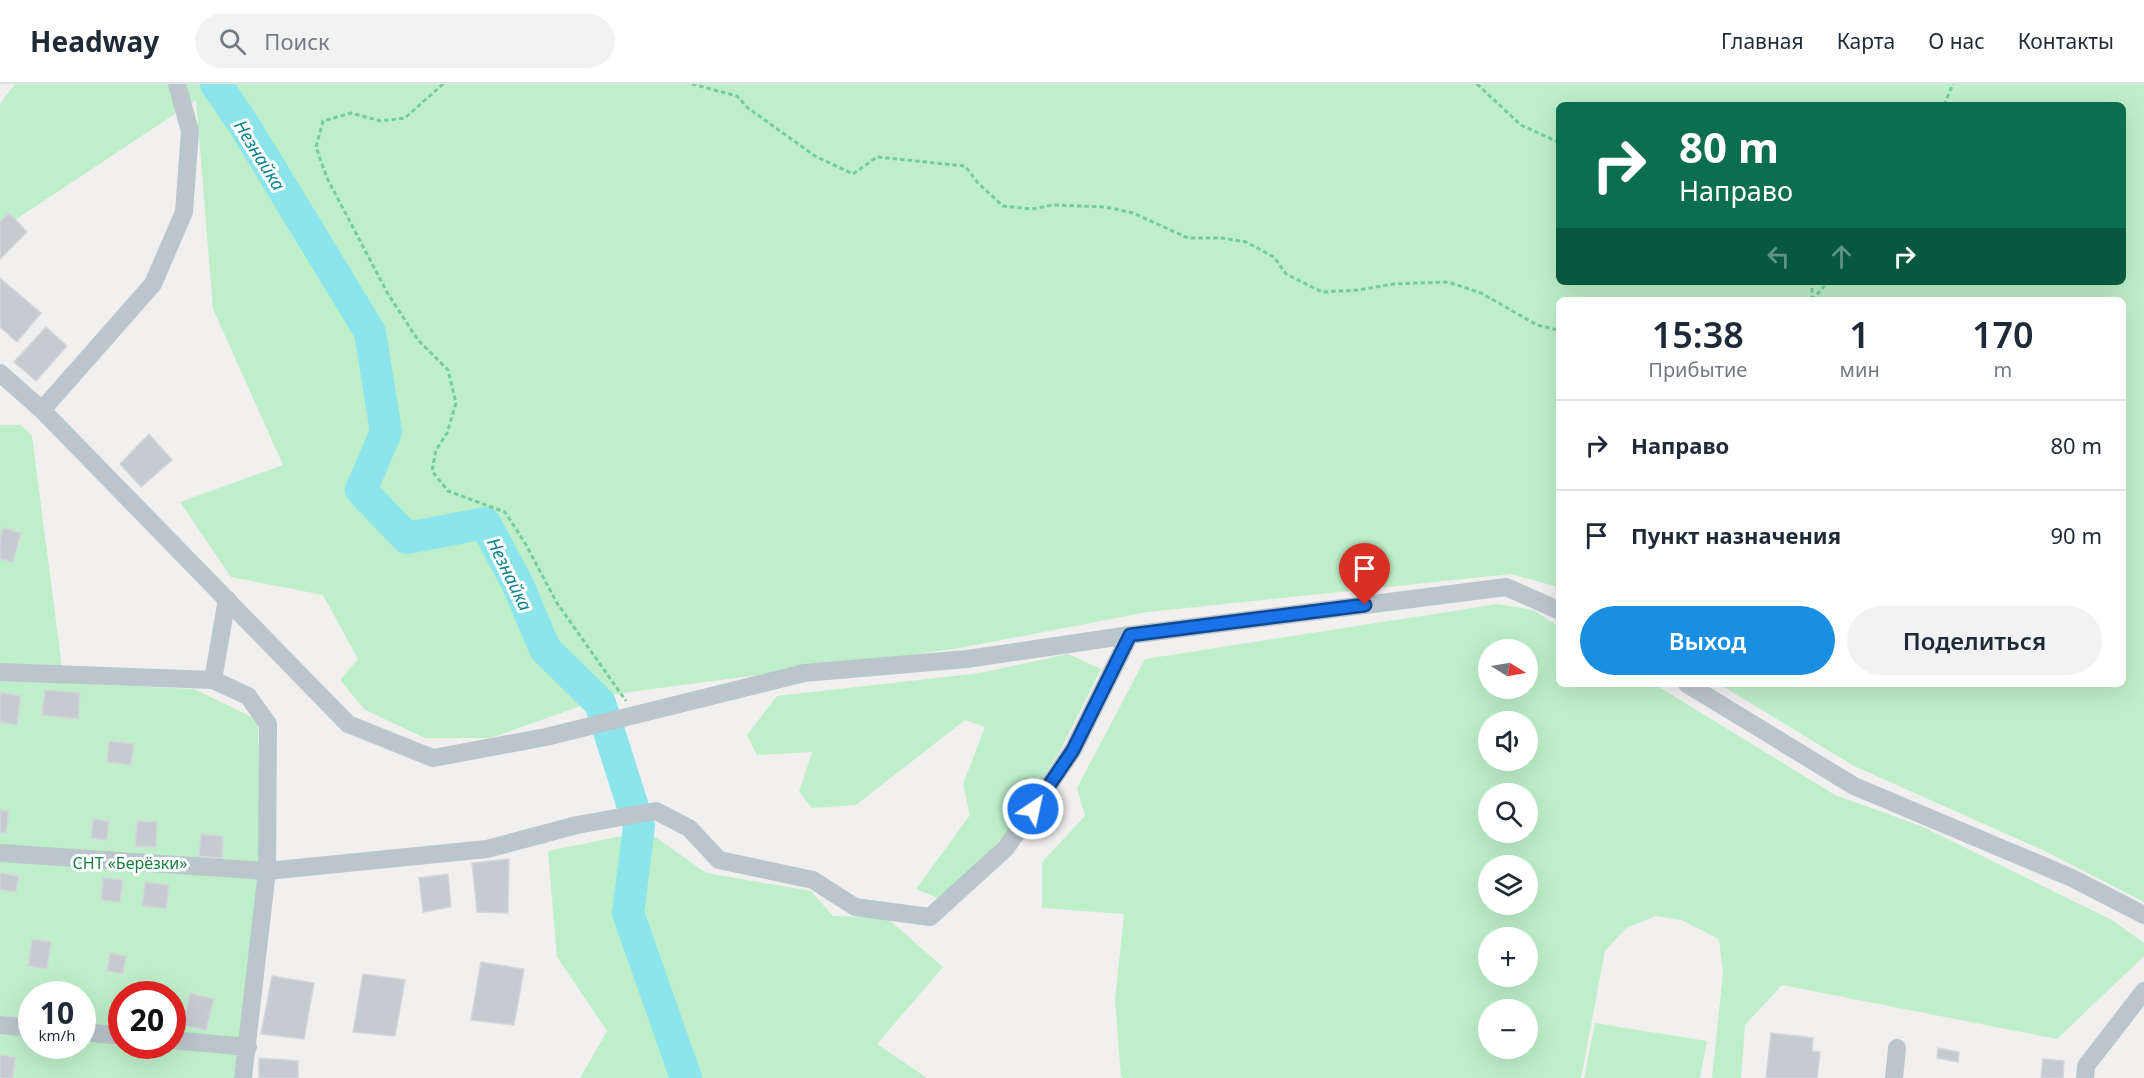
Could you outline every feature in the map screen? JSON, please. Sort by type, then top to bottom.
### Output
[{"type":"street","points":[[42,410],[153,284],[184,212],[190,131],[177,84]]},
{"type":"street","points":[[0,373],[42,410],[348,724],[433,758],[546,737],[804,673],[967,659],[1130,635],[1506,587],[1556,609]]},
{"type":"street","points":[[213,680],[227,599]]},
{"type":"street","points":[[0,854],[267,871],[487,849],[577,825],[656,811],[689,828],[719,860],[813,880],[855,907],[930,917],[1006,848],[1073,750],[1130,635]]},
{"type":"street","points":[[0,672],[213,680],[248,696],[268,724],[267,871],[243,1078]]},
{"type":"street","points":[[1692,687],[1854,786],[2072,878],[2144,915]]},
{"type":"street","points":[[2085,1078],[2086,1066],[2144,991]]},
{"type":"street","points":[[0,1025],[18,1027]]},
{"type":"street","points":[[186,1041],[248,1047]]},
{"type":"street","points":[[1893,1078],[1897,1048]]},
{"type":"path","points":[[443,84],[405,118],[381,121],[351,113],[323,121],[316,147],[327,178],[388,294],[418,340],[448,370],[456,403],[447,433],[436,450],[432,471],[448,491],[506,512],[557,603],[600,666],[637,714]]},
{"type":"path","points":[[692,84],[737,96],[748,108],[815,156],[853,174],[877,157],[965,166],[978,183],[1003,206],[1032,209],[1053,205],[1106,207],[1133,213],[1188,238],[1222,238],[1246,242],[1274,257],[1286,274],[1323,292],[1358,290],[1393,284],[1448,282],[1481,293],[1538,325],[1556,330]]},
{"type":"path","points":[[1478,84],[1521,125],[1556,141]]},
{"type":"path","points":[[1945,102],[1953,84]]},
{"type":"path","points":[[1815,297],[1825,285]]},
{"type":"green space","points":[[15,84],[2144,84],[2144,902],[2047,852],[1854,766],[1724,687],[2126,687],[2126,297],[1556,297],[1556,586],[1511,574],[1148,612],[954,649],[615,694],[490,738],[425,738],[365,710],[340,680],[358,659],[323,595],[231,577],[180,502],[283,465],[213,309],[196,100],[0,230],[0,104]]},
{"type":"green space","name":"СНТ «Берёзки»","points":[[0,425],[21,425],[32,436],[64,683],[194,689],[258,720],[261,879],[234,1078],[0,1078]]},
{"type":"green space","points":[[1498,604],[1533,610],[1556,625],[1556,687],[1659,687],[1835,795],[1921,826],[2112,920],[2144,943],[2144,956],[2057,1039],[1782,985],[1745,1025],[1741,1078],[1712,1078],[1723,973],[1719,939],[1681,920],[1656,916],[1626,928],[1605,951],[1581,1078],[1123,1078],[1115,1001],[1124,914],[1042,908],[1042,862],[1085,816],[1077,788],[1145,659]]},
{"type":"green space","points":[[1068,654],[1101,669],[1060,751],[1006,835],[940,899],[916,889],[970,815],[963,784],[985,727],[965,720],[856,805],[812,808],[799,792],[812,752],[757,755],[747,735],[777,696],[980,673]]},
{"type":"green space","points":[[647,831],[706,873],[811,891],[833,916],[887,918],[943,967],[877,1044],[927,1078],[580,1078],[607,1031],[557,957],[548,851]]},
{"type":"green space","points":[[1595,1023],[1707,1041],[1700,1078],[1584,1078]]},
{"type":"building","points":[[9,213],[27,232],[0,259],[0,222]]},
{"type":"building","points":[[0,278],[41,313],[17,342],[0,327]]},
{"type":"building","points":[[46,327],[67,346],[36,381],[14,362]]},
{"type":"building","points":[[149,434],[172,460],[141,487],[120,464]]},
{"type":"building","points":[[3,528],[21,533],[13,562],[0,559],[0,540]]},
{"type":"building","points":[[45,690],[80,693],[78,719],[42,715]]},
{"type":"building","points":[[0,692],[21,696],[17,725],[0,722]]},
{"type":"building","points":[[109,741],[134,744],[131,765],[107,762]]},
{"type":"building","points":[[0,810],[9,811],[6,833],[0,833]]},
{"type":"building","points":[[93,819],[109,821],[107,840],[91,838]]},
{"type":"building","points":[[137,821],[157,822],[156,847],[135,846]]},
{"type":"building","points":[[201,834],[223,836],[222,858],[199,856]]},
{"type":"building","points":[[509,859],[508,913],[477,912],[472,863]]},
{"type":"building","points":[[0,873],[19,876],[16,892],[0,890]]},
{"type":"building","points":[[448,874],[451,907],[423,912],[419,878]]},
{"type":"building","points":[[103,878],[123,880],[120,902],[101,900]]},
{"type":"building","points":[[145,882],[169,885],[166,909],[142,906]]},
{"type":"building","points":[[32,939],[51,942],[47,969],[28,966]]},
{"type":"building","points":[[110,953],[126,956],[123,974],[107,971]]},
{"type":"building","points":[[481,962],[524,969],[514,1025],[471,1020]]},
{"type":"building","points":[[363,974],[405,980],[395,1036],[353,1032]]},
{"type":"building","points":[[272,976],[314,983],[304,1039],[261,1034]]},
{"type":"building","points":[[190,993],[214,999],[206,1030],[186,1026]]},
{"type":"building","points":[[1771,1033],[1813,1038],[1812,1051],[1820,1052],[1817,1078],[1766,1078]]},
{"type":"building","points":[[1938,1048],[1959,1052],[1958,1062],[1937,1058]]},
{"type":"building","points":[[0,1055],[15,1057],[13,1078],[0,1078]]},
{"type":"building","points":[[259,1058],[298,1061],[298,1078],[259,1078]]},
{"type":"building","points":[[2043,1059],[2064,1061],[2063,1078],[2041,1078]]},
{"type":"waterway","name":"Незнайка","points":[[216,84],[244,125],[370,332],[386,432],[361,490],[407,538],[485,523],[518,585],[545,649],[600,703],[639,826],[628,913],[686,1078]]},
{"type":"route","points":[[1033,809],[1073,750],[1130,635],[1365,605]]}]
